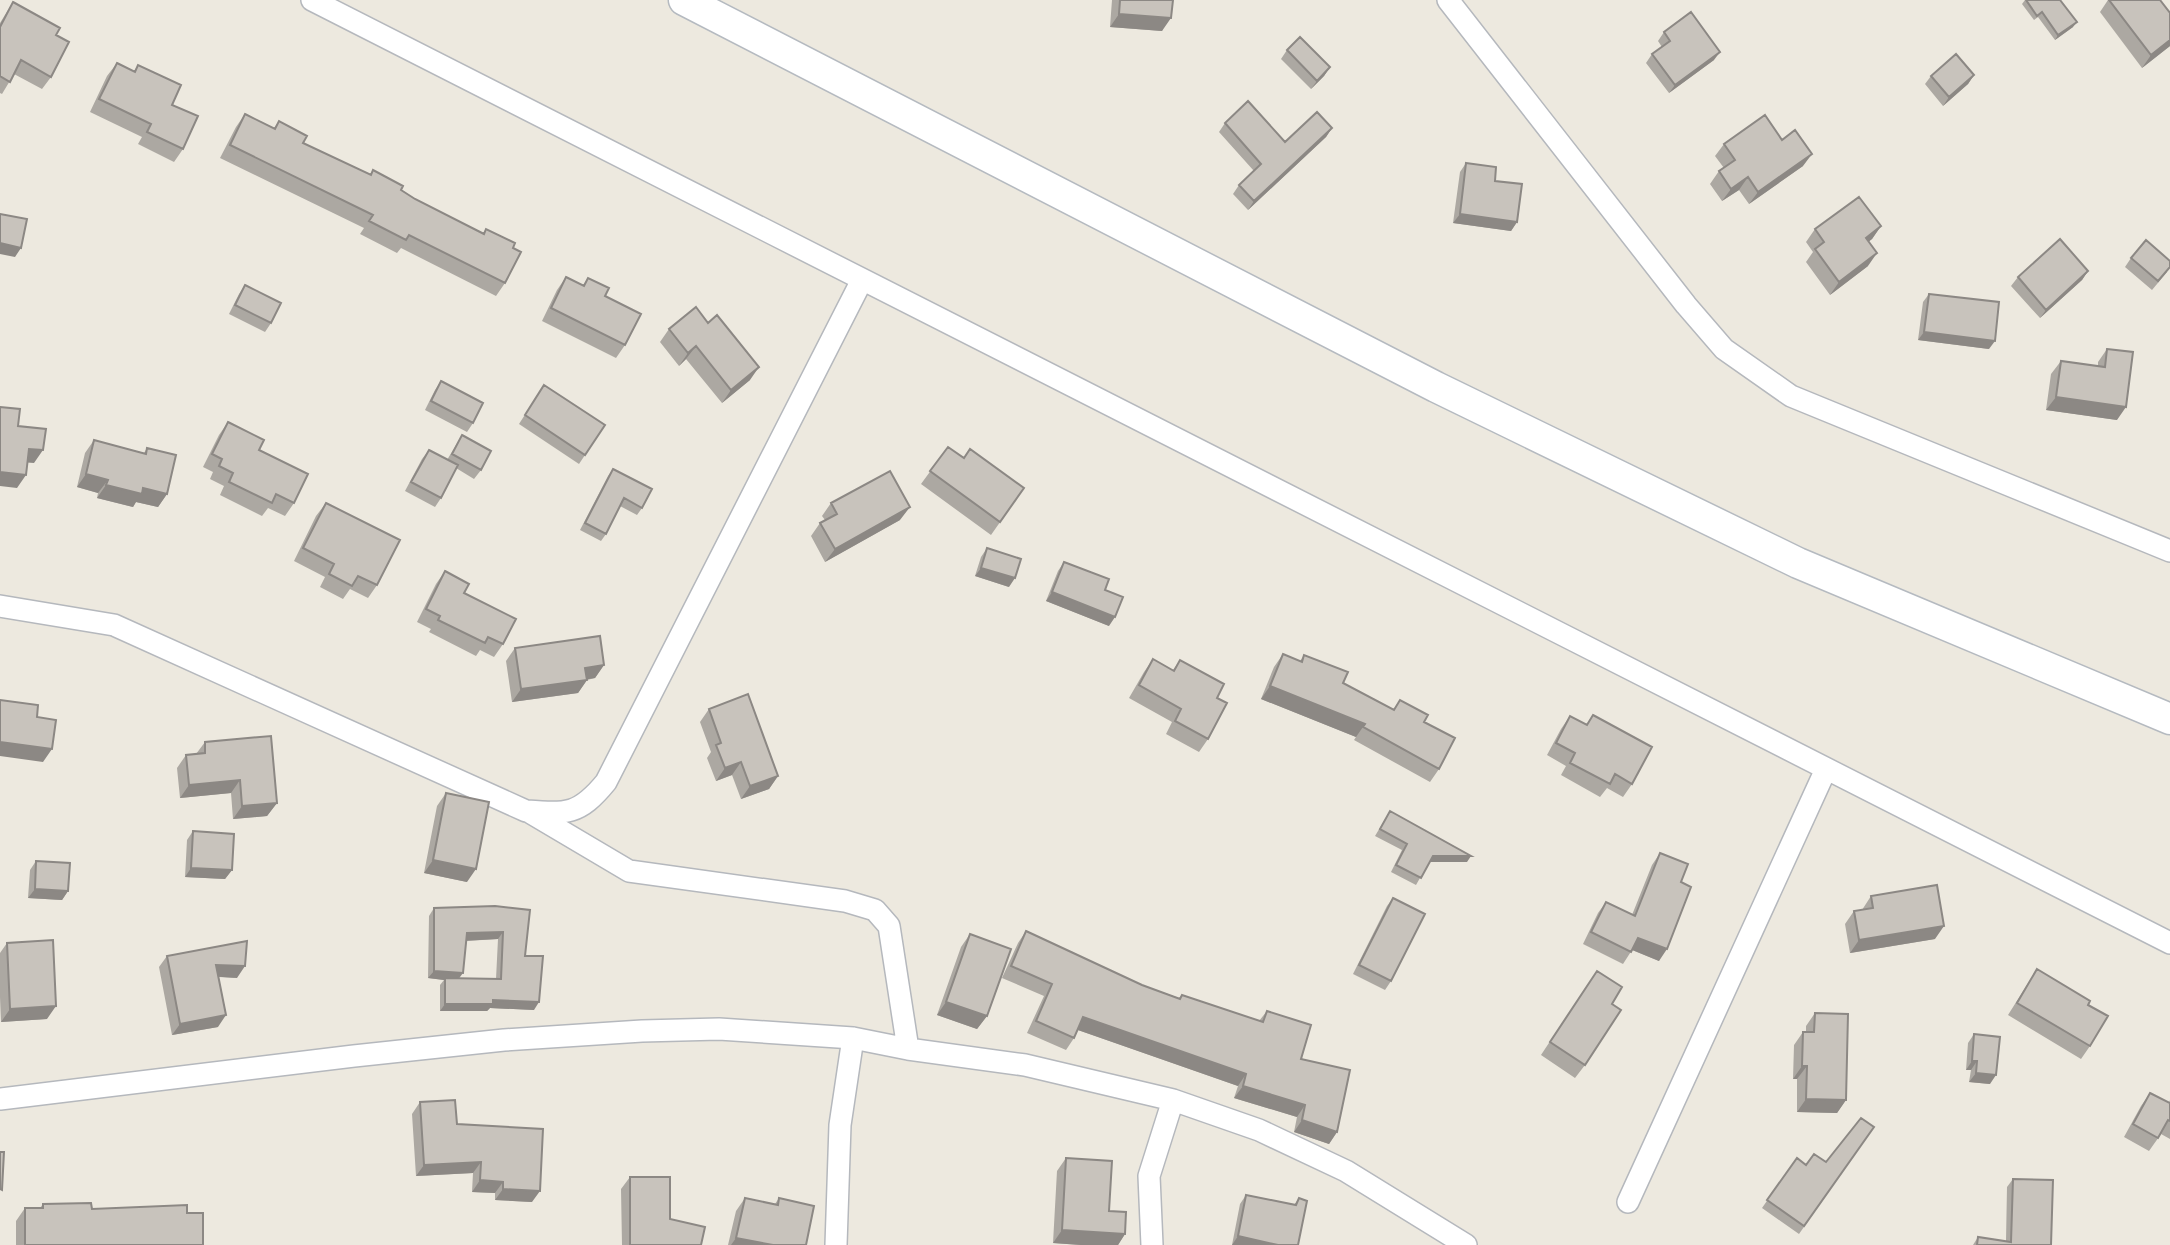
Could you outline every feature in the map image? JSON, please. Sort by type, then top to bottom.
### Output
[{"type":"main road","points":[[684,0],[1424,381],[1798,563],[2170,719]]},
{"type":"street","points":[[312,0],[2170,943]]},
{"type":"street","points":[[1448,0],[1686,305],[1724,349],[1791,396],[2170,551]]},
{"type":"street","points":[[526,811],[554,813],[575,809],[589,803],[606,782],[862,280]]},
{"type":"street","points":[[0,606],[114,625],[526,811],[629,871],[845,901],[875,910],[889,926],[908,1049]]},
{"type":"street","points":[[1628,1202],[1826,769]]},
{"type":"street","points":[[0,1099],[354,1056],[587,1034],[719,1029],[853,1038],[908,1049],[1025,1065],[1173,1100],[1259,1130],[1346,1171],[1466,1245]]},
{"type":"street","points":[[836,1245],[840,1125],[853,1038]]},
{"type":"street","points":[[1152,1245],[1149,1176],[1173,1100]]},
{"type":"building","points":[[1120,0],[1173,0],[1171,18],[1119,14]]},
{"type":"building","points":[[2026,0],[2060,0],[2077,22],[2058,35],[2042,12],[2037,16]]},
{"type":"building","points":[[2109,0],[2160,0],[2170,13],[2170,40],[2151,55]]},
{"type":"building","points":[[13,2],[60,28],[56,35],[69,42],[51,77],[21,60],[10,82],[0,76],[0,27]]},
{"type":"building","points":[[1691,12],[1720,52],[1675,85],[1652,54],[1670,41],[1664,32]]},
{"type":"building","points":[[1300,37],[1330,67],[1317,81],[1287,50]]},
{"type":"building","points":[[1956,54],[1974,75],[1949,97],[1931,76]]},
{"type":"building","points":[[117,63],[135,72],[138,65],[181,85],[172,105],[198,116],[183,149],[147,132],[151,124],[99,99]]},
{"type":"building","points":[[1248,101],[1285,142],[1317,112],[1332,128],[1254,201],[1239,185],[1261,164],[1225,123]]},
{"type":"building","points":[[245,114],[275,129],[279,121],[307,136],[303,143],[371,175],[373,170],[403,186],[401,190],[415,199],[484,234],[486,229],[515,243],[513,248],[521,252],[505,283],[409,235],[406,240],[369,221],[373,215],[230,145]]},
{"type":"building","points":[[1765,115],[1782,140],[1795,130],[1812,154],[1758,192],[1748,177],[1731,189],[1719,171],[1735,160],[1724,144]]},
{"type":"building","points":[[1466,163],[1496,167],[1495,181],[1522,184],[1517,222],[1460,214]]},
{"type":"building","points":[[1859,197],[1881,226],[1866,238],[1877,253],[1839,282],[1815,249],[1824,242],[1815,229]]},
{"type":"building","points":[[0,214],[27,219],[21,248],[0,243]]},
{"type":"building","points":[[2060,239],[2088,271],[2046,310],[2018,277]]},
{"type":"building","points":[[2146,240],[2170,261],[2170,267],[2158,281],[2131,258]]},
{"type":"building","points":[[566,277],[584,286],[588,278],[609,288],[605,296],[641,314],[625,345],[551,308]]},
{"type":"building","points":[[245,285],[281,303],[271,323],[235,305]]},
{"type":"building","points":[[1929,294],[1999,302],[1995,341],[1924,332]]},
{"type":"building","points":[[696,307],[708,323],[717,315],[759,367],[731,390],[696,346],[688,353],[669,329]]},
{"type":"building","points":[[2107,349],[2133,352],[2126,407],[2056,397],[2061,361],[2105,367]]},
{"type":"building","points":[[441,381],[483,403],[473,423],[431,401]]},
{"type":"building","points":[[544,385],[605,425],[585,455],[525,415]]},
{"type":"building","points":[[0,407],[20,409],[18,426],[46,429],[43,450],[29,449],[26,475],[0,472]]},
{"type":"building","points":[[228,422],[264,440],[259,450],[308,474],[294,503],[276,494],[272,503],[229,482],[233,473],[219,466],[222,459],[212,454]]},
{"type":"building","points":[[462,435],[491,451],[481,470],[452,454]]},
{"type":"building","points":[[94,440],[146,454],[147,448],[176,455],[167,494],[143,488],[142,494],[106,485],[108,480],[86,474]]},
{"type":"building","points":[[948,447],[964,458],[970,449],[1024,488],[1000,522],[930,471]]},
{"type":"building","points":[[429,450],[458,465],[441,498],[411,482]]},
{"type":"building","points":[[613,469],[652,489],[642,508],[624,498],[606,534],[585,523]]},
{"type":"building","points":[[890,471],[910,507],[835,549],[820,523],[837,514],[831,503]]},
{"type":"building","points":[[326,503],[400,540],[377,585],[358,576],[352,586],[329,574],[334,564],[303,548]]},
{"type":"building","points":[[987,548],[1021,559],[1015,578],[981,568]]},
{"type":"building","points":[[1064,562],[1109,579],[1105,590],[1123,597],[1115,617],[1052,592]]},
{"type":"building","points":[[445,571],[469,584],[464,593],[516,619],[503,644],[488,637],[485,643],[438,620],[440,616],[426,609]]},
{"type":"building","points":[[600,636],[604,665],[585,668],[587,680],[521,689],[515,648]]},
{"type":"building","points":[[1283,654],[1302,662],[1304,655],[1348,672],[1343,683],[1394,710],[1400,700],[1428,715],[1424,722],[1455,738],[1439,769],[1363,727],[1365,724],[1270,686]]},
{"type":"building","points":[[1153,659],[1174,671],[1180,660],[1224,684],[1217,698],[1227,703],[1208,739],[1175,721],[1181,709],[1139,685]]},
{"type":"building","points":[[748,694],[778,776],[750,786],[741,762],[725,768],[716,745],[721,743],[709,709]]},
{"type":"building","points":[[0,700],[38,705],[37,717],[56,720],[52,749],[0,742]]},
{"type":"building","points":[[1593,715],[1652,747],[1632,784],[1615,774],[1610,784],[1570,763],[1575,753],[1556,743],[1570,716],[1587,725]]},
{"type":"building","points":[[271,736],[277,803],[242,806],[240,780],[189,785],[186,755],[205,753],[205,742]]},
{"type":"building","points":[[446,793],[489,802],[476,869],[433,860]]},
{"type":"building","points":[[1390,811],[1471,856],[1433,856],[1421,878],[1396,865],[1407,844],[1380,829]]},
{"type":"building","points":[[193,831],[234,834],[232,870],[191,868]]},
{"type":"building","points":[[1660,853],[1688,864],[1681,882],[1691,887],[1667,949],[1638,938],[1631,952],[1591,932],[1606,902],[1635,916]]},
{"type":"building","points":[[36,861],[70,863],[68,891],[35,889]]},
{"type":"building","points":[[1937,885],[1944,926],[1859,940],[1854,911],[1873,908],[1871,896]]},
{"type":"building","points":[[1393,898],[1425,914],[1391,981],[1359,965]]},
{"type":"building","points":[[495,906],[530,910],[525,956],[543,956],[539,1002],[493,1000],[493,1004],[445,1004],[445,978],[501,979],[503,932],[467,933],[463,973],[434,971],[434,908]]},
{"type":"building","points":[[1026,931],[1142,985],[1180,999],[1182,995],[1263,1022],[1267,1011],[1311,1025],[1301,1059],[1350,1070],[1337,1132],[1302,1120],[1305,1105],[1243,1086],[1246,1074],[1083,1017],[1074,1038],[1036,1021],[1052,984],[1011,966]]},
{"type":"building","points":[[970,934],[1011,949],[987,1016],[946,1002]]},
{"type":"building","points":[[53,940],[56,1006],[10,1009],[7,943]]},
{"type":"building","points":[[247,941],[245,966],[216,965],[226,1015],[180,1024],[167,956]]},
{"type":"building","points":[[2037,969],[2090,1001],[2088,1005],[2108,1016],[2090,1046],[2017,1003]]},
{"type":"building","points":[[1597,971],[1622,987],[1612,1004],[1621,1010],[1585,1065],[1550,1042]]},
{"type":"building","points":[[1815,1013],[1848,1014],[1846,1100],[1806,1099],[1807,1066],[1802,1066],[1803,1032],[1814,1032]]},
{"type":"building","points":[[1974,1034],[2000,1037],[1996,1075],[1976,1073],[1977,1061],[1972,1061]]},
{"type":"building","points":[[2150,1093],[2170,1103],[2170,1121],[2168,1120],[2158,1138],[2133,1124]]},
{"type":"building","points":[[455,1100],[457,1124],[543,1129],[540,1191],[503,1189],[503,1182],[480,1180],[481,1162],[424,1165],[420,1102]]},
{"type":"building","points":[[1861,1118],[1874,1127],[1804,1226],[1767,1200],[1797,1158],[1806,1165],[1814,1154],[1826,1162]]},
{"type":"building","points":[[0,1152],[4,1152],[2,1190],[0,1189]]},
{"type":"building","points":[[1066,1158],[1112,1161],[1109,1211],[1126,1212],[1125,1234],[1062,1230]]},
{"type":"building","points":[[630,1177],[670,1177],[670,1219],[705,1227],[701,1245],[630,1245]]},
{"type":"building","points":[[2013,1179],[2053,1180],[2051,1245],[1977,1245],[1978,1237],[2011,1242]]},
{"type":"building","points":[[1246,1195],[1296,1205],[1299,1198],[1307,1201],[1298,1245],[1278,1245],[1238,1236]]},
{"type":"building","points":[[745,1198],[778,1205],[779,1198],[814,1206],[806,1245],[773,1245],[736,1238]]},
{"type":"building","points":[[91,1203],[92,1209],[187,1205],[187,1213],[203,1213],[203,1245],[25,1245],[25,1208],[43,1208],[43,1204]]}]
